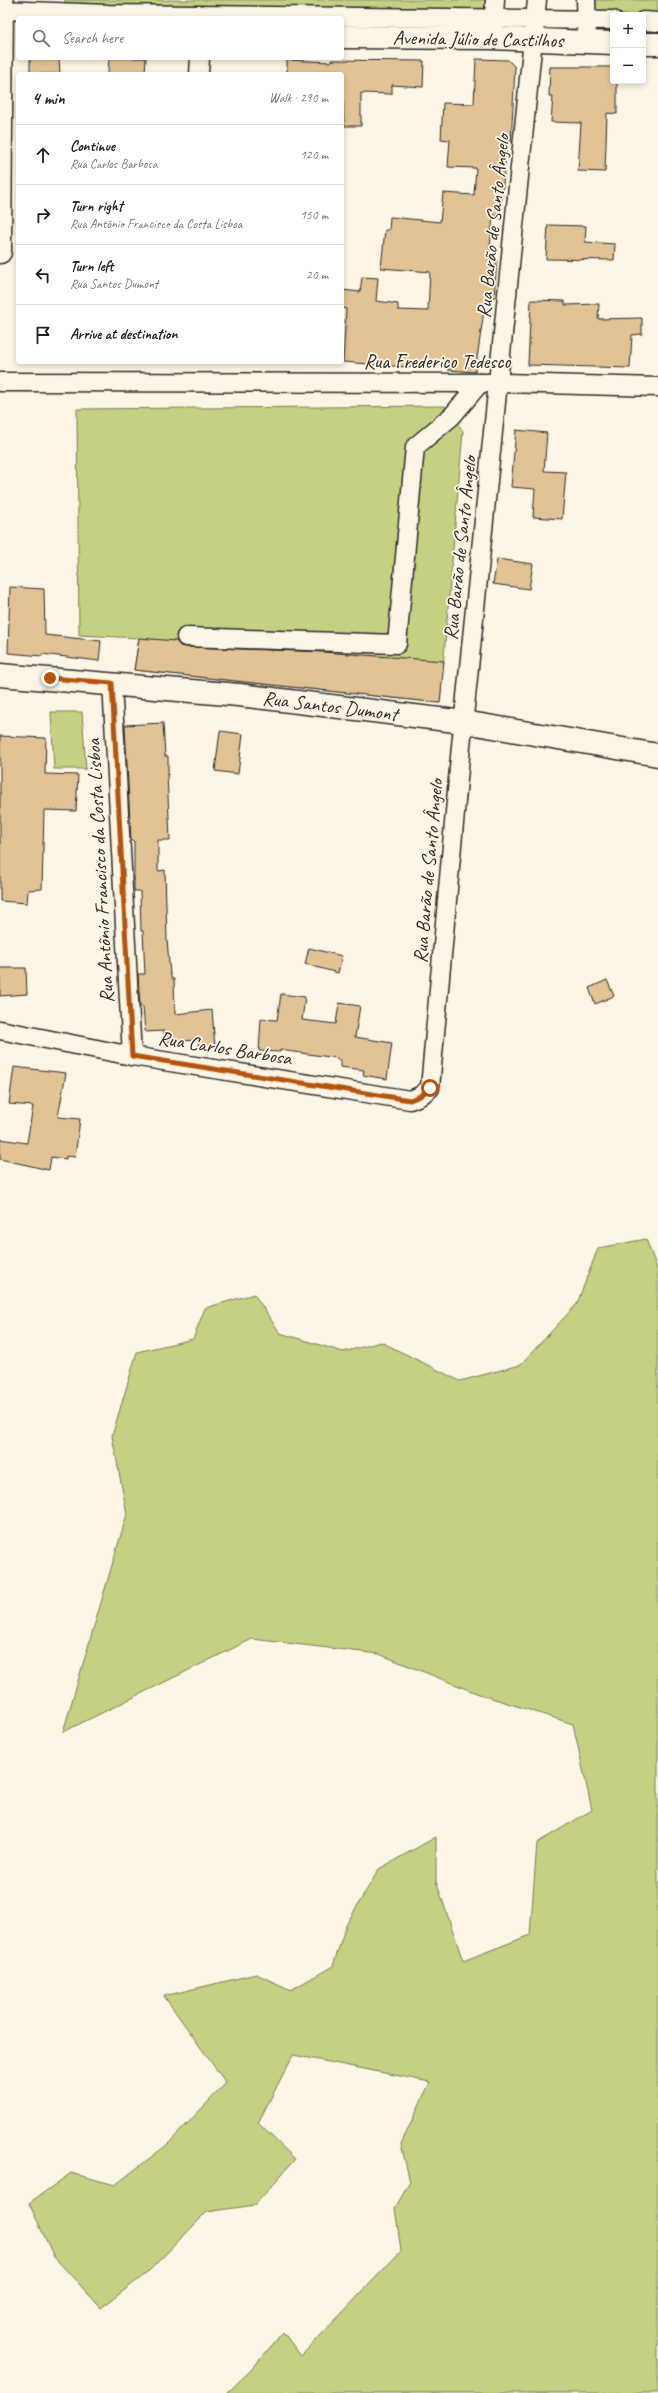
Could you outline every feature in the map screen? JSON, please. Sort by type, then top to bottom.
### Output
[{"type":"main road","points":[[0,252],[7,34],[1,6]]},
{"type":"main road","name":"Avenida Júlio de Castilhos","points":[[344,37],[494,18],[534,41],[610,43]]},
{"type":"main road","points":[[646,44],[658,44]]},
{"type":"main road","name":"Rua Santos Dumont","points":[[0,675],[112,683],[464,722],[658,755]]},
{"type":"street","points":[[586,0],[586,42]]},
{"type":"street","points":[[1,6],[65,10],[494,18],[536,9],[587,19],[610,20]]},
{"type":"street","name":"Rua Barão de Santo Ângelo","points":[[420,1096],[430,1088],[464,722],[534,41],[536,9]]},
{"type":"street","points":[[646,21],[658,22]]},
{"type":"street","points":[[199,72],[200,60]]},
{"type":"street","name":"Rua Frederico Tedesco","points":[[0,382],[499,383],[658,387]]},
{"type":"street","points":[[186,637],[398,644],[415,447],[452,416],[480,383]]},
{"type":"street","name":"Rua Antônio Francisco da Costa Lisboa","points":[[112,683],[132,1056]]},
{"type":"street","name":"Rua Carlos Barbosa","points":[[0,1030],[132,1056],[410,1100],[420,1096]]},
{"type":"green space","points":[[65,0],[495,0],[495,17],[344,37],[344,16],[250,16],[65,12]]},
{"type":"green space","points":[[586,0],[658,0],[658,44],[646,44],[646,12],[610,12],[610,43],[586,42]]},
{"type":"green space","points":[[445,406],[463,431],[440,703],[134,670],[139,638],[79,635],[77,409]]},
{"type":"green space","points":[[51,712],[82,712],[86,769],[54,769]]},
{"type":"green space","points":[[646,1239],[658,1271],[658,2393],[227,2393],[252,2369],[283,2332],[301,2356],[401,2251],[395,2208],[410,2182],[401,2144],[430,2082],[293,2055],[258,2123],[295,2159],[255,2205],[207,2212],[147,2273],[101,2308],[54,2257],[29,2203],[71,2173],[115,2185],[168,2144],[226,2083],[164,1996],[256,1974],[291,1990],[333,1966],[346,1925],[379,1869],[436,1837],[436,1881],[463,1961],[530,1935],[537,1843],[592,1810],[573,1724],[479,1694],[379,1654],[252,1639],[63,1732],[127,1514],[112,1436],[137,1352],[193,1339],[205,1308],[254,1294],[280,1333],[343,1352],[381,1342],[460,1381],[520,1365],[577,1304],[598,1248]]},
{"type":"building","points":[[476,59],[508,60],[515,67],[511,143],[507,143],[500,215],[493,215],[489,259],[497,260],[494,298],[486,297],[475,372],[448,370],[449,366],[419,363],[419,368],[344,362],[346,309],[344,308],[344,290],[360,292],[362,277],[378,278],[376,301],[398,304],[398,310],[428,311],[430,272],[381,268],[385,230],[389,230],[390,217],[440,222],[443,193],[474,195],[476,168],[448,167],[450,140],[441,139],[443,103],[474,104]]},
{"type":"building","points":[[30,60],[59,60],[60,72],[30,72]]},
{"type":"building","points":[[109,60],[146,60],[145,72],[108,72]]},
{"type":"building","points":[[287,60],[331,62],[331,60],[424,61],[423,87],[392,85],[392,94],[361,93],[361,126],[344,126],[344,72],[287,72]]},
{"type":"building","points":[[550,67],[610,67],[610,84],[617,84],[617,114],[607,113],[605,172],[578,171],[581,123],[551,122],[553,96],[549,96]]},
{"type":"building","points":[[548,225],[586,226],[585,242],[615,244],[614,260],[546,259]]},
{"type":"building","points":[[531,300],[565,301],[565,305],[599,304],[598,319],[642,318],[642,334],[632,335],[630,368],[528,365]]},
{"type":"building","points":[[516,430],[547,433],[544,471],[566,472],[562,519],[533,517],[535,489],[511,487]]},
{"type":"building","points":[[497,559],[533,564],[529,589],[493,584]]},
{"type":"building","points":[[10,587],[44,589],[45,635],[101,641],[99,661],[42,654],[42,656],[8,653]]},
{"type":"building","points":[[139,638],[176,641],[180,646],[186,647],[323,652],[444,661],[440,703],[134,670]]},
{"type":"building","points":[[163,723],[165,756],[168,756],[168,775],[167,774],[170,840],[158,840],[158,871],[165,870],[167,940],[170,974],[172,979],[174,979],[175,1014],[212,1010],[215,1047],[199,1048],[198,1040],[164,1042],[164,1031],[145,1032],[143,1007],[140,1007],[138,974],[145,974],[143,931],[141,931],[140,891],[134,891],[134,841],[131,841],[125,725]]},
{"type":"building","points":[[220,731],[243,734],[238,774],[215,771]]},
{"type":"building","points":[[0,736],[46,738],[45,774],[78,775],[76,811],[44,810],[42,889],[28,890],[27,903],[0,901]]},
{"type":"building","points":[[309,948],[342,956],[338,973],[305,964]]},
{"type":"building","points":[[0,968],[26,968],[27,994],[0,996]]},
{"type":"building","points":[[607,980],[614,996],[595,1004],[589,988]]},
{"type":"building","points":[[281,994],[305,997],[302,1020],[336,1024],[339,1003],[360,1006],[355,1037],[392,1043],[387,1079],[363,1075],[364,1070],[340,1067],[340,1060],[337,1060],[337,1058],[280,1050],[280,1052],[259,1051],[261,1019],[277,1020]]},
{"type":"building","points":[[14,1067],[66,1073],[58,1117],[80,1119],[75,1157],[66,1156],[66,1159],[51,1157],[49,1170],[0,1159],[0,1139],[27,1143],[33,1106],[9,1104]]},
{"type":"route","points":[[50,678],[112,683],[132,1056],[410,1100],[420,1096],[430,1088]]}]
